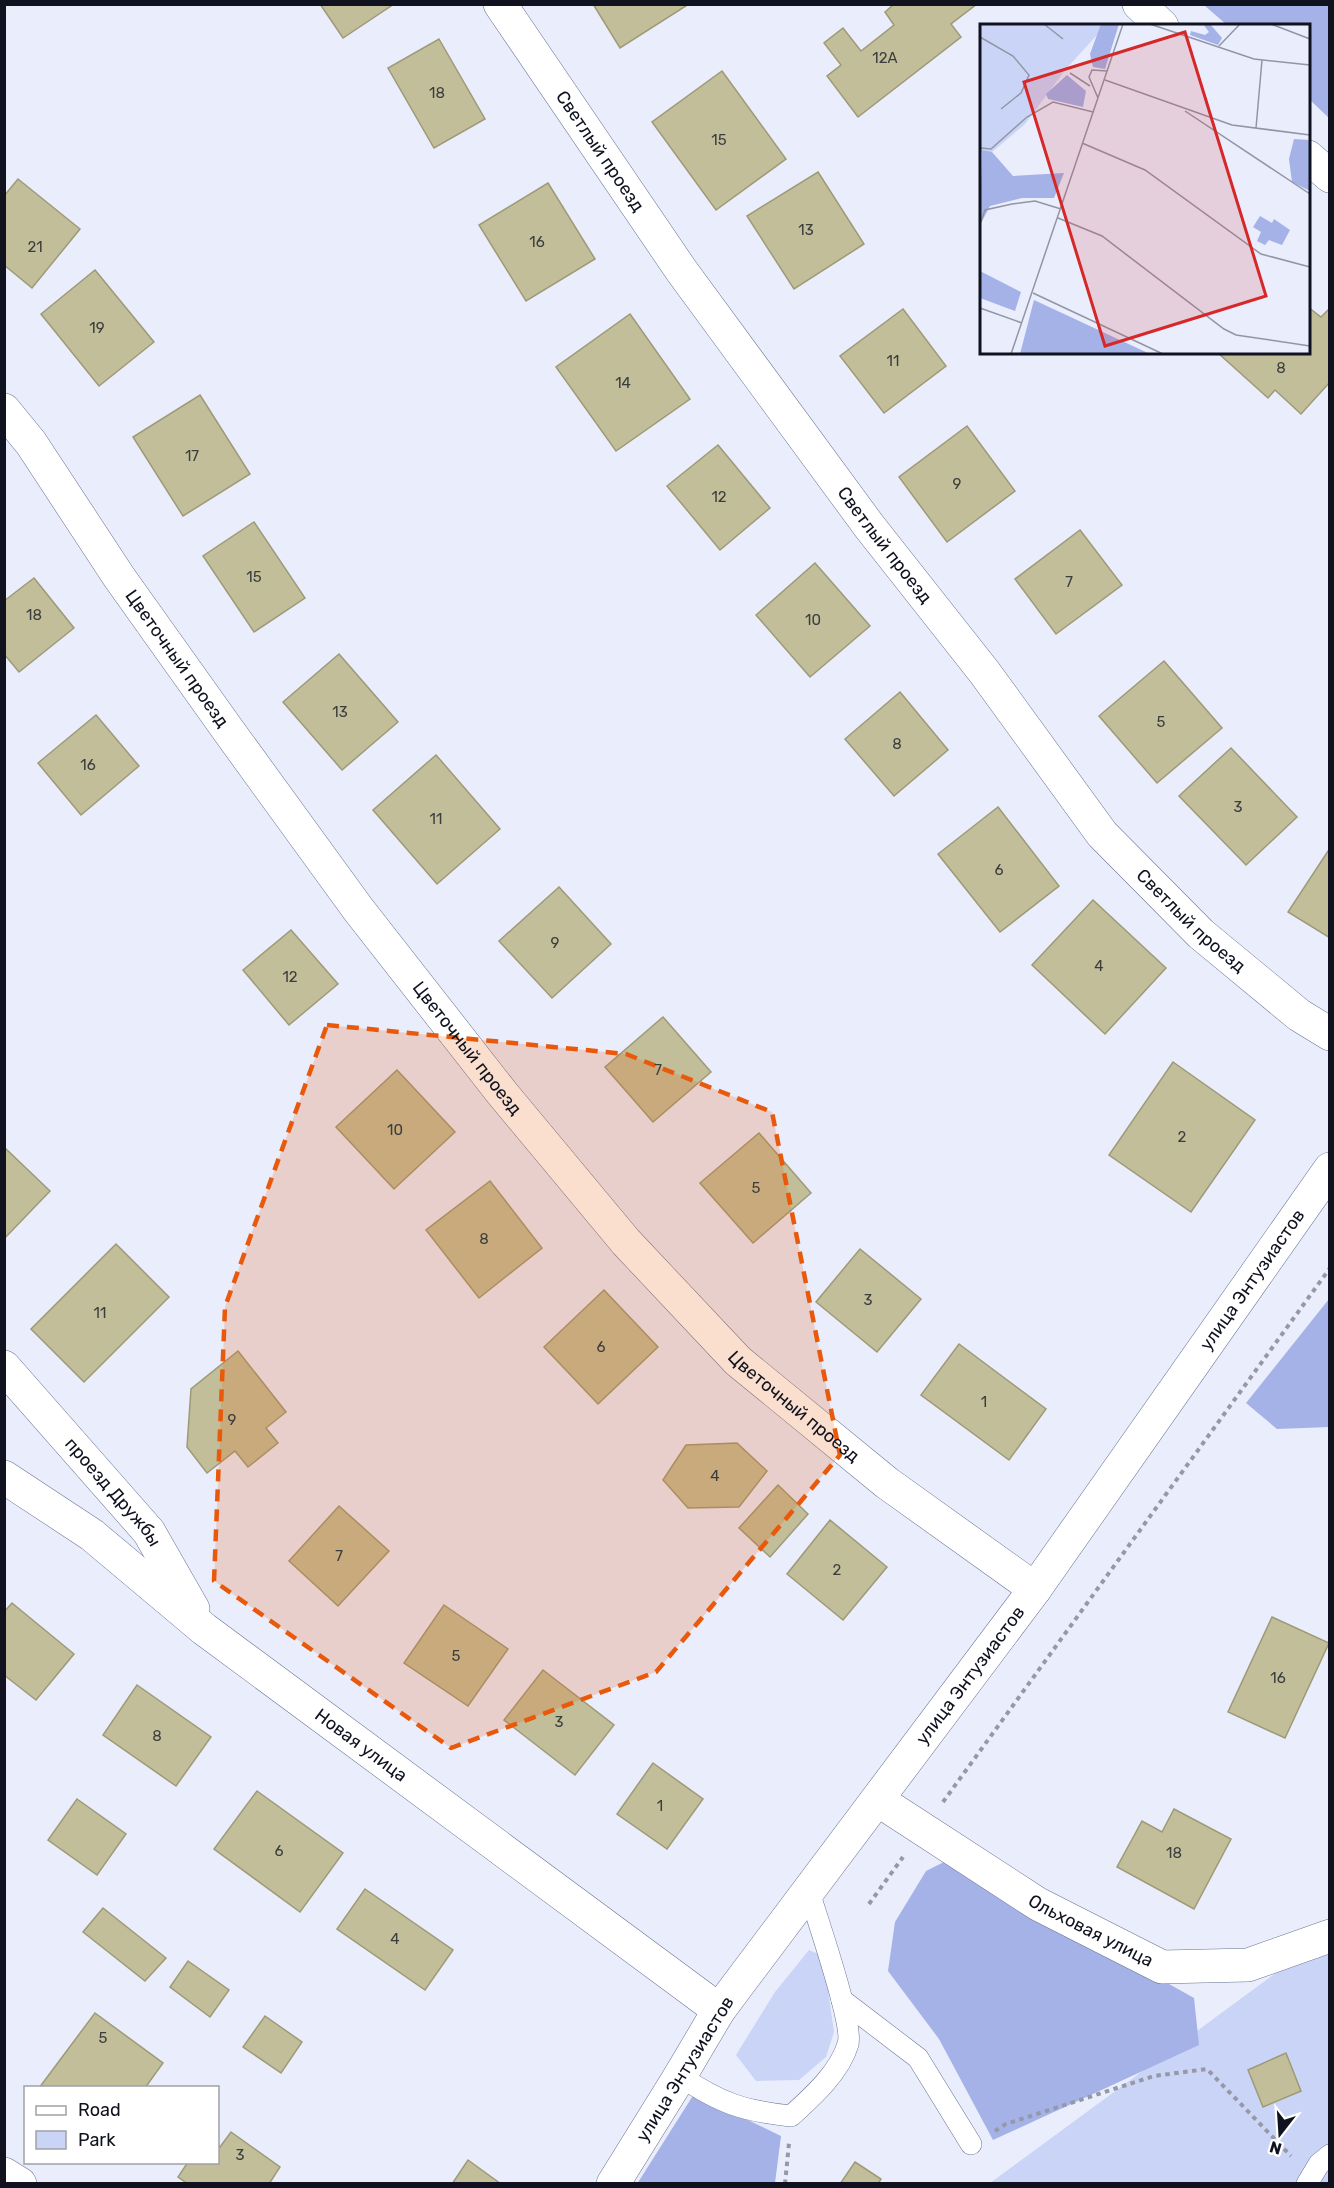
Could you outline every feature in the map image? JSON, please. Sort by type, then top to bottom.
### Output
[{"type":"street","name":"Светлый проезд","points":[[500,4],[681,270],[869,526],[985,673],[1102,834],[1202,934],[1299,1015],[1329,1034]]},
{"type":"street","points":[[1139,4],[1160,24]]},
{"type":"street","points":[[1310,159],[1329,176]]},
{"type":"street","name":"Цветочный проезд","points":[[4,410],[31,443],[119,577],[358,909],[502,1094],[626,1242],[738,1360],[887,1483],[1035,1589]]},
{"type":"street","name":"улица Энтузиастов","points":[[613,2184],[719,2010],[1035,1589],[1329,1169]]},
{"type":"street","name":"проезд Дружбы","points":[[4,1368],[149,1532],[204,1629]]},
{"type":"street","name":"Новая улица","points":[[4,1477],[92,1535],[204,1629],[719,2010]]},
{"type":"street","name":"Ольховая улица","points":[[878,1800],[1038,1904],[1161,1967],[1248,1965],[1329,1936]]},
{"type":"street","points":[[4,2174],[20,2184]]},
{"type":"lane","points":[[680,2076],[713,2099],[760,2113],[791,2116],[813,2096],[834,2070],[849,2043],[842,2000],[809,1892]]},
{"type":"lane","points":[[842,2000],[918,2058],[970,2144]]},
{"type":"lane","points":[[1307,2184],[1319,2164],[1329,2155]]},
{"type":"path","points":[[869,1905],[1329,1268]]},
{"type":"path","points":[[970,2144],[1006,2124],[1154,2076],[1207,2069],[1296,2160]]},
{"type":"path","points":[[785,2184],[791,2116]]},
{"type":"highlighted area","points":[[327,1025],[626,1054],[772,1112],[840,1455],[656,1672],[451,1748],[214,1581],[225,1307]]},
{"type":"green space","points":[[1329,1934],[1329,2183],[990,2183]]},
{"type":"green space","points":[[809,1950],[823,1956],[834,2032],[826,2057],[799,2080],[756,2081],[736,2055],[775,1992]]},
{"type":"shaded area","points":[[1204,5],[1329,5],[1329,118],[1310,100],[1310,24],[1226,24]]},
{"type":"shaded area","points":[[1329,1299],[1329,1427],[1277,1429],[1246,1403]]},
{"type":"shaded area","points":[[948,1860],[1194,1998],[1199,2045],[993,2140],[939,2039],[888,1971],[895,1922],[926,1871]]},
{"type":"shaded area","points":[[694,2094],[781,2136],[775,2183],[637,2184]]},
{"type":"building","points":[[320,4],[394,4],[343,38]]},
{"type":"building","points":[[593,4],[689,4],[620,48]]},
{"type":"building","points":[[894,4],[977,4],[951,24],[961,37],[858,117],[827,76],[841,65],[824,43],[843,28],[861,51],[894,25],[885,12]]},
{"type":"building","points":[[439,39],[485,119],[434,148],[388,68]]},
{"type":"building","points":[[722,71],[786,159],[716,210],[652,122]]},
{"type":"building","points":[[818,172],[864,244],[794,289],[747,216]]},
{"type":"building","points":[[18,179],[80,229],[32,288],[4,265],[4,196]]},
{"type":"building","points":[[548,183],[595,259],[526,301],[479,225]]},
{"type":"building","points":[[95,270],[154,342],[99,386],[41,314]]},
{"type":"building","points":[[1330,308],[1330,382],[1301,414],[1275,390],[1268,398],[1219,354],[1310,354],[1310,309],[1321,317]]},
{"type":"building","points":[[903,309],[946,366],[884,413],[840,356]]},
{"type":"building","points":[[630,314],[690,399],[616,451],[556,367]]},
{"type":"building","points":[[200,395],[250,474],[183,516],[133,437]]},
{"type":"building","points":[[967,426],[1015,491],[947,542],[899,477]]},
{"type":"building","points":[[718,445],[770,508],[720,550],[667,486]]},
{"type":"building","points":[[254,522],[305,598],[254,632],[203,556]]},
{"type":"building","points":[[1080,530],[1122,585],[1056,634],[1015,579]]},
{"type":"building","points":[[815,563],[870,626],[810,677],[756,615]]},
{"type":"building","points":[[34,578],[74,628],[19,672],[4,654],[4,601]]},
{"type":"building","points":[[339,654],[398,722],[342,770],[283,702]]},
{"type":"building","points":[[1164,661],[1222,728],[1157,783],[1099,716]]},
{"type":"building","points":[[900,692],[948,750],[894,796],[845,739]]},
{"type":"building","points":[[96,715],[139,766],[81,815],[38,763]]},
{"type":"building","points":[[1231,748],[1297,817],[1246,865],[1179,796]]},
{"type":"building","points":[[436,755],[500,829],[437,884],[373,810]]},
{"type":"building","points":[[998,807],[1059,886],[1000,932],[938,854]]},
{"type":"building","points":[[1330,848],[1330,938],[1288,912]]},
{"type":"building","points":[[559,887],[611,944],[552,998],[499,941]]},
{"type":"building","points":[[1093,900],[1166,968],[1105,1034],[1032,965]]},
{"type":"building","points":[[291,930],[338,984],[289,1025],[243,970]]},
{"type":"building","points":[[663,1017],[711,1072],[653,1122],[605,1067]]},
{"type":"building","points":[[1173,1062],[1255,1120],[1191,1212],[1109,1155]]},
{"type":"building","points":[[397,1070],[455,1132],[394,1189],[336,1127]]},
{"type":"building","points":[[759,1133],[811,1193],[753,1243],[700,1183]]},
{"type":"building","points":[[4,1147],[50,1191],[4,1239]]},
{"type":"building","points":[[490,1181],[542,1248],[479,1298],[426,1230]]},
{"type":"building","points":[[116,1244],[169,1297],[84,1382],[31,1329]]},
{"type":"building","points":[[860,1249],[921,1299],[877,1352],[816,1302]]},
{"type":"building","points":[[604,1290],[658,1347],[598,1404],[544,1347]]},
{"type":"building","points":[[959,1344],[1046,1409],[1009,1460],[921,1395]]},
{"type":"building","points":[[238,1351],[286,1412],[266,1428],[278,1443],[248,1467],[235,1451],[207,1473],[187,1447],[191,1389]]},
{"type":"building","points":[[737,1443],[767,1471],[739,1507],[688,1508],[663,1480],[686,1445]]},
{"type":"building","points":[[778,1485],[808,1514],[770,1557],[739,1528]]},
{"type":"building","points":[[339,1506],[389,1551],[338,1606],[289,1561]]},
{"type":"building","points":[[830,1520],[887,1567],[843,1620],[787,1574]]},
{"type":"building","points":[[12,1603],[74,1654],[36,1700],[4,1675],[4,1612]]},
{"type":"building","points":[[444,1605],[508,1649],[468,1706],[404,1663]]},
{"type":"building","points":[[1272,1617],[1329,1643],[1285,1738],[1228,1712]]},
{"type":"building","points":[[543,1670],[614,1725],[575,1775],[504,1720]]},
{"type":"building","points":[[137,1685],[211,1737],[176,1786],[103,1735]]},
{"type":"building","points":[[653,1763],[703,1799],[667,1849],[617,1814]]},
{"type":"building","points":[[257,1791],[343,1853],[300,1912],[214,1849]]},
{"type":"building","points":[[77,1799],[126,1834],[97,1875],[48,1840]]},
{"type":"building","points":[[1174,1809],[1231,1839],[1194,1909],[1117,1867],[1142,1821],[1162,1832]]},
{"type":"building","points":[[365,1889],[453,1950],[425,1990],[337,1929]]},
{"type":"building","points":[[103,1908],[166,1958],[145,1981],[83,1932]]},
{"type":"building","points":[[188,1961],[229,1990],[210,2017],[170,1987]]},
{"type":"building","points":[[95,2013],[163,2063],[146,2086],[40,2086]]},
{"type":"building","points":[[265,2016],[302,2042],[281,2073],[243,2047]]},
{"type":"building","points":[[1286,2053],[1301,2091],[1263,2107],[1248,2070]]},
{"type":"building","points":[[231,2132],[280,2167],[269,2184],[188,2184],[178,2177],[187,2164],[219,2164],[220,2147]]},
{"type":"building","points":[[468,2160],[501,2184],[452,2184]]},
{"type":"building","points":[[855,2162],[881,2179],[878,2184],[840,2184]]}]
